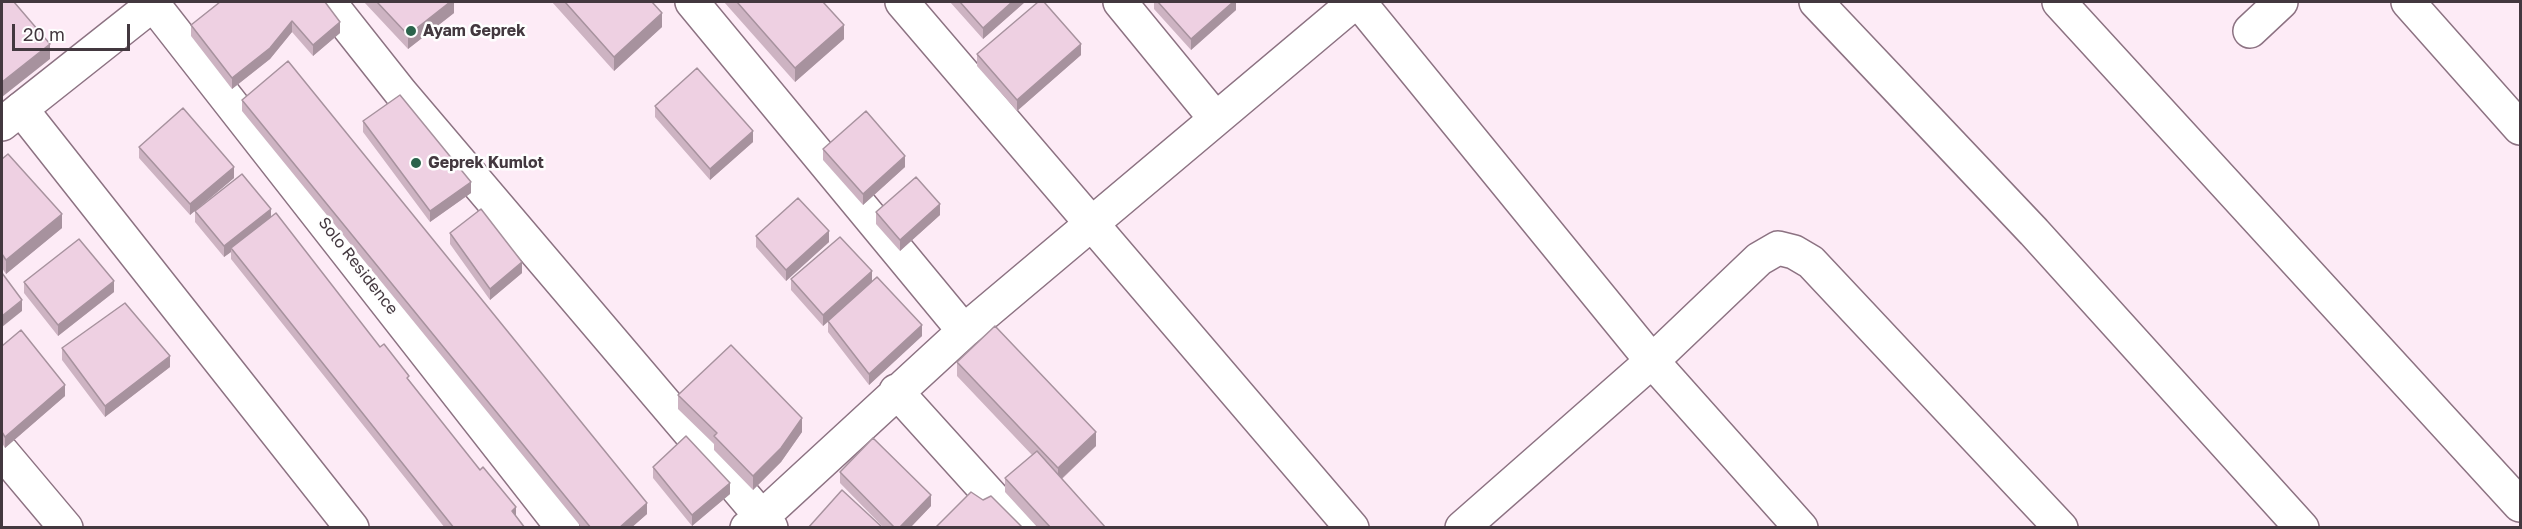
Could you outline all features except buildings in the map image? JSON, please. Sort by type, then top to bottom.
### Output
[{"type":"street","points":[[329,2],[408,102],[760,524],[896,391],[964,331],[1215,118],[1357,2],[1652,361],[1801,528]]},
{"type":"street","points":[[692,2],[964,331]]},
{"type":"street","points":[[902,2],[1352,528]]},
{"type":"street","points":[[1120,2],[1215,118]]},
{"type":"street","points":[[1816,2],[2034,232],[2302,528]]},
{"type":"street","points":[[2059,2],[2172,122],[2520,505]]},
{"type":"street","points":[[2250,31],[2281,2]]},
{"type":"street","points":[[2408,2],[2520,128]]},
{"type":"street","points":[[154,3],[11,117],[351,528]]},
{"type":"street","name":"Solo Residence","points":[[154,3],[563,528]]},
{"type":"street","points":[[1462,528],[1652,361],[1760,259],[1778,248],[1794,252],[1811,261],[2061,528]]},
{"type":"street","points":[[896,391],[1020,528]]},
{"type":"street","points":[[2,452],[66,528]]},
{"type":"place","name":"Ayam Geprek","points":[[411,31]]},
{"type":"place","name":"Geprek Kumlot","points":[[416,163]]}]
